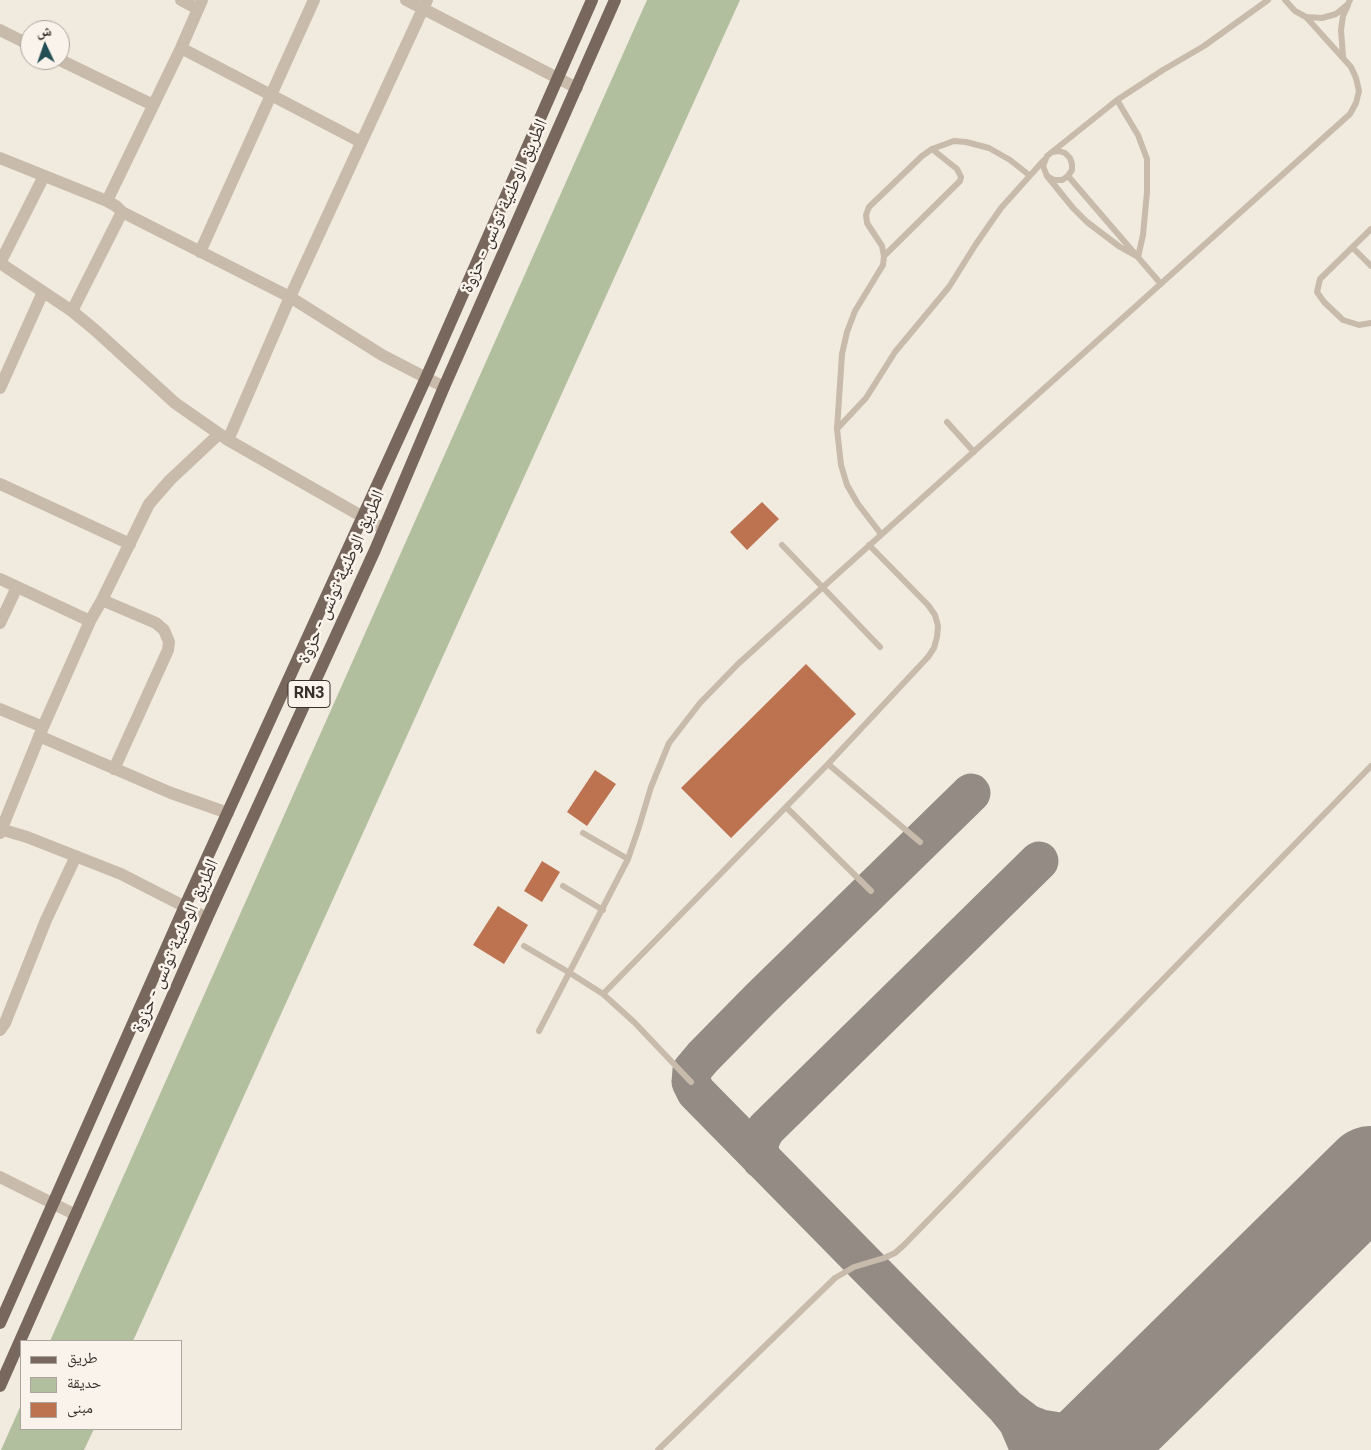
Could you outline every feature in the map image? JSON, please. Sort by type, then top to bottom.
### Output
[{"type":"main road","name":"الطريق الوطنية تونس - حزوة","points":[[0,1323],[185,906],[426,378],[592,0]]},
{"type":"main road","name":"الطريق الوطنية تونس - حزوة","points":[[20,1340],[207,918],[384,529],[444,387],[615,0]]},
{"type":"main road","name":"الطريق الوطنية تونس - حزوة","points":[[0,1386],[20,1341]]},
{"type":"street","points":[[107,201],[181,48],[200,4],[182,0]]},
{"type":"street","points":[[200,252],[314,0]]},
{"type":"street","points":[[406,0],[425,4],[577,88]]},
{"type":"street","points":[[207,918],[121,874],[27,837],[1,830],[41,732],[90,622],[154,497],[223,437],[290,297],[425,4]]},
{"type":"street","points":[[0,30],[20,40]]},
{"type":"street","points":[[181,48],[361,142]]},
{"type":"street","points":[[70,65],[153,105]]},
{"type":"street","points":[[0,158],[107,201],[122,212],[290,297],[382,355],[444,387]]},
{"type":"street","points":[[44,176],[0,263],[72,312],[95,330],[175,403],[223,437],[384,529]]},
{"type":"street","points":[[72,312],[122,212]]},
{"type":"street","points":[[0,388],[3,371],[43,292]]},
{"type":"street","points":[[0,484],[130,544]]},
{"type":"street","points":[[0,579],[90,622]]},
{"type":"street","points":[[0,623],[17,587]]},
{"type":"street","points":[[102,600],[156,624],[164,630],[169,642],[168,650],[114,769]]},
{"type":"street","points":[[0,709],[114,769],[171,793],[228,813]]},
{"type":"street","points":[[0,1030],[46,920],[76,856]]},
{"type":"street","points":[[0,1177],[76,1215]]},
{"type":"lane","points":[[837,429],[866,398],[895,352],[944,294],[988,226],[1029,175],[1052,152],[1117,100],[1212,41],[1268,0]]},
{"type":"lane","points":[[539,1032],[628,859],[659,765],[669,743],[718,683],[881,534],[1350,114],[1356,103],[1358,91],[1354,73],[1344,57],[1306,17],[1295,11],[1284,0]]},
{"type":"lane","points":[[1306,17],[1322,18],[1336,14],[1349,2]]},
{"type":"lane","points":[[1344,57],[1341,30],[1343,16],[1349,2]]},
{"type":"lane","points":[[1117,100],[1138,135],[1147,158],[1147,199],[1138,257]]},
{"type":"lane","points":[[881,534],[858,504],[847,485],[841,465],[837,429],[842,354],[847,332],[855,311],[883,265],[882,246],[867,223],[866,215],[869,207],[932,148],[954,141],[977,144],[994,151],[1010,160],[1029,175]]},
{"type":"lane","points":[[884,256],[960,181],[961,177],[957,169],[932,148]]},
{"type":"lane","points":[[1048,176],[1054,180],[1062,180],[1072,170],[1070,158],[1065,153],[1059,151],[1052,152]]},
{"type":"lane","points":[[1044,160],[1043,166],[1048,176],[1073,208],[1087,222],[1120,247],[1138,257]]},
{"type":"lane","points":[[1068,176],[1161,284]]},
{"type":"lane","points":[[1371,229],[1320,279],[1317,292],[1324,302],[1343,320],[1359,325],[1371,323]]},
{"type":"lane","points":[[1353,248],[1371,266]]},
{"type":"lane","points":[[947,422],[974,452]]},
{"type":"lane","points":[[782,545],[880,647]]},
{"type":"lane","points":[[603,994],[828,764],[928,657],[934,648],[938,637],[935,615],[928,605],[869,545]]},
{"type":"lane","points":[[828,764],[920,842]]},
{"type":"lane","points":[[658,1450],[834,1278],[854,1266],[895,1253],[904,1245],[1371,766]]},
{"type":"lane","points":[[786,807],[871,890]]},
{"type":"lane","points":[[583,834],[628,859]]},
{"type":"lane","points":[[563,886],[603,910]]},
{"type":"lane","points":[[524,946],[570,972],[603,994],[634,1022],[692,1082]]},
{"type":"green space","points":[[647,0],[740,0],[133,1340],[50,1340]]},
{"type":"green space","points":[[20,1407],[20,1430],[94,1430],[84,1450],[1,1450]]},
{"type":"building","points":[[762,502],[779,519],[747,550],[730,532]]},
{"type":"building","points":[[806,664],[856,714],[731,838],[681,788]]},
{"type":"building","points":[[595,770],[616,784],[587,826],[567,812]]},
{"type":"building","points":[[542,861],[560,872],[542,902],[524,891]]},
{"type":"building","points":[[498,906],[528,925],[504,964],[473,945]]},
{"type":"taxiway","points":[[971,793],[703,1057],[692,1070],[691,1082],[696,1092],[1005,1406],[1018,1422],[1030,1450]]},
{"type":"taxiway","points":[[761,1159],[759,1146],[766,1129],[1039,861]]},
{"type":"taxiway","points":[[1007,1408],[1028,1424],[1041,1429],[1065,1433],[1081,1433],[1093,1430],[1113,1422],[1129,1412]]},
{"type":"runway","points":[[1090,1450],[1371,1174]]}]
